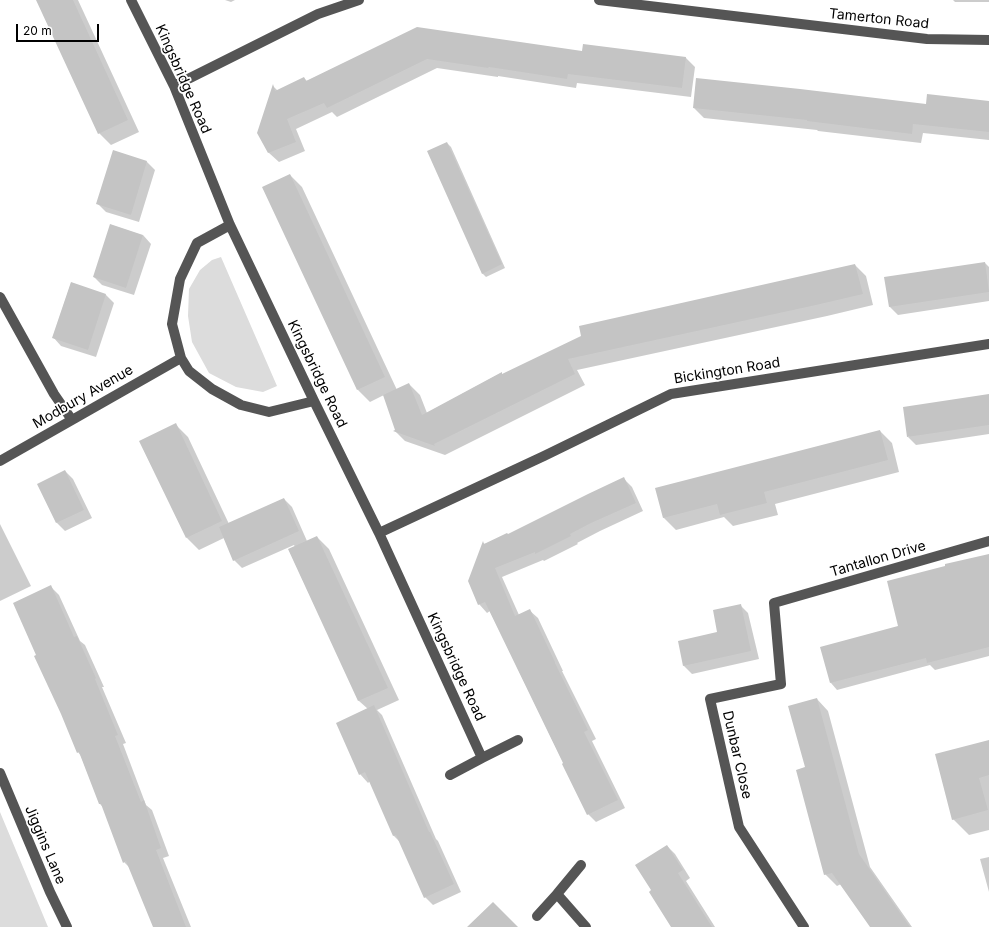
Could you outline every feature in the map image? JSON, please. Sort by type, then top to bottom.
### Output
[{"type":"street","name":"Kingsbridge Road","points":[[131,0],[174,86],[230,225],[379,533],[482,758]]},
{"type":"street","points":[[174,86],[318,14],[359,0]]},
{"type":"street","name":"Tamerton Road","points":[[599,0],[927,39],[989,40]]},
{"type":"street","points":[[230,225],[197,243],[180,279],[172,324],[181,358],[189,371],[212,388],[241,405],[269,412],[314,401]]},
{"type":"street","points":[[0,297],[54,394],[72,420]]},
{"type":"street","name":"Bickington Road","points":[[379,533],[671,394],[989,344]]},
{"type":"street","name":"Modbury Avenue","points":[[0,461],[181,358]]},
{"type":"street","name":"Tantallon Drive","points":[[774,603],[989,541]]},
{"type":"street","name":"Dunbar Close","points":[[774,603],[781,684],[710,699],[739,827],[804,927]]},
{"type":"street","points":[[450,775],[518,740]]},
{"type":"street","name":"Jiggins Lane","points":[[0,773],[50,892],[68,927]]},
{"type":"street","points":[[537,916],[581,865]]},
{"type":"street","points":[[557,894],[586,927]]},
{"type":"shaded area","points":[[221,257],[277,386],[263,392],[236,387],[209,373],[192,342],[188,316],[189,289],[200,270],[212,260]]},
{"type":"shaded area","points":[[0,812],[48,927],[0,927]]},
{"type":"building","points":[[36,0],[73,0],[128,120],[98,134]]},
{"type":"building","points":[[417,27],[582,51],[583,44],[686,57],[682,88],[568,74],[567,79],[427,59],[327,108],[324,103],[287,119],[296,142],[268,153],[257,133],[273,84],[275,91],[304,77],[306,81]]},
{"type":"building","points":[[696,78],[926,104],[927,94],[989,101],[989,132],[913,124],[912,134],[807,120],[693,108]]},
{"type":"building","points":[[447,142],[502,264],[482,274],[427,151]]},
{"type":"building","points":[[113,150],[147,161],[131,215],[96,204]]},
{"type":"building","points":[[290,174],[385,377],[357,390],[262,187]]},
{"type":"building","points":[[110,224],[143,235],[126,288],[93,277]]},
{"type":"building","points":[[985,262],[989,292],[889,307],[884,277]]},
{"type":"building","points":[[855,264],[863,294],[568,359],[575,374],[434,444],[435,446],[393,431],[395,430],[383,395],[409,383],[422,415],[502,372],[502,374],[581,336],[579,326]]},
{"type":"building","points":[[71,282],[106,294],[88,350],[52,338]]},
{"type":"building","points":[[989,394],[989,425],[907,437],[903,407]]},
{"type":"building","points":[[176,423],[222,521],[186,538],[139,441]]},
{"type":"building","points":[[880,430],[888,460],[764,492],[767,503],[720,515],[717,504],[663,518],[655,488]]},
{"type":"building","points":[[65,470],[84,510],[56,523],[37,484]]},
{"type":"building","points":[[624,477],[636,503],[591,523],[570,534],[571,536],[535,554],[535,552],[495,568],[515,616],[530,609],[588,730],[584,732],[618,800],[587,815],[485,602],[478,605],[468,581],[483,541],[484,544],[507,533],[508,534]]},
{"type":"building","points":[[284,498],[299,531],[233,561],[219,527]]},
{"type":"building","points":[[317,536],[388,688],[358,701],[288,549]]},
{"type":"building","points":[[989,554],[989,647],[927,663],[926,658],[830,683],[820,647],[898,626],[887,581],[945,566],[945,564]]},
{"type":"building","points":[[51,585],[74,637],[77,636],[96,678],[95,679],[118,735],[115,736],[141,802],[144,800],[161,848],[156,850],[186,927],[153,927],[126,861],[123,863],[101,804],[99,804],[79,752],[77,753],[34,656],[36,655],[13,603]]},
{"type":"building","points":[[741,604],[751,651],[683,666],[678,641],[717,632],[713,610]]},
{"type":"building","points":[[817,698],[859,854],[910,927],[870,927],[832,873],[824,875],[796,770],[805,767],[788,706]]},
{"type":"building","points":[[374,705],[429,832],[454,884],[424,898],[396,835],[393,836],[365,772],[359,775],[336,723]]},
{"type":"building","points":[[989,740],[989,775],[979,778],[988,810],[952,820],[935,754]]},
{"type":"building","points":[[667,845],[683,870],[678,873],[712,927],[671,927],[649,892],[651,890],[635,865]]},
{"type":"building","points":[[493,902],[518,927],[467,927]]}]
